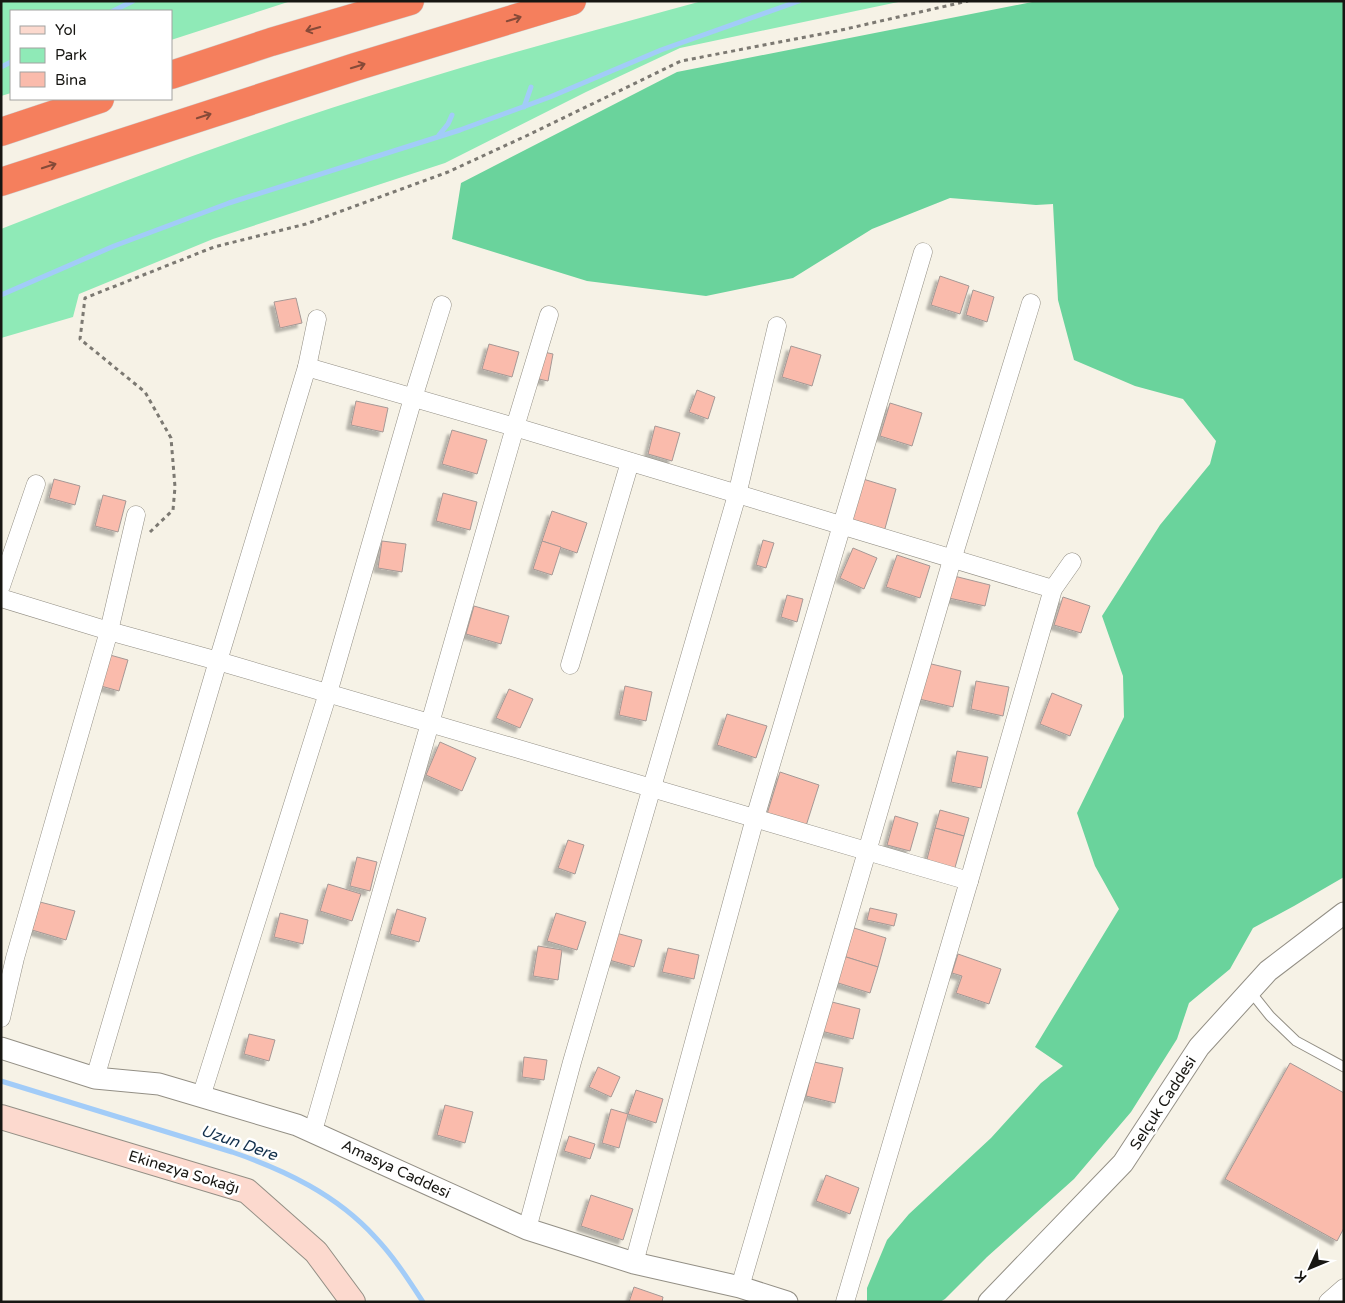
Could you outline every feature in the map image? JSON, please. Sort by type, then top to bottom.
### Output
[{"type":"highway","points":[[172,75],[271,42],[410,1]]},
{"type":"highway","points":[[1,182],[354,67],[572,1]]},
{"type":"highway","points":[[1,132],[97,100]]},
{"type":"main road","name":"Ekinezya Sokağı","points":[[1,1117],[247,1190],[316,1252],[353,1302]]},
{"type":"street","points":[[634,1263],[755,818],[923,252]]},
{"type":"street","points":[[740,1287],[952,560],[1031,303]]},
{"type":"street","points":[[201,1096],[328,693],[413,398],[442,305]]},
{"type":"street","points":[[313,1131],[515,427],[549,315]]},
{"type":"street","points":[[95,1078],[307,367],[317,319]]},
{"type":"street","points":[[527,1229],[572,1062],[737,495],[777,326]]},
{"type":"street","points":[[307,367],[515,427],[1053,589]]},
{"type":"street","points":[[570,665],[630,462]]},
{"type":"street","points":[[1,586],[36,484]]},
{"type":"street","points":[[1,1018],[8,957],[109,631],[136,515]]},
{"type":"street","points":[[846,1302],[970,881],[1053,589],[1072,562]]},
{"type":"street","points":[[1,598],[970,881]]},
{"type":"street","name":"Selçuk Caddesi","points":[[988,1302],[1123,1163],[1200,1047],[1268,971],[1344,913]]},
{"type":"street","name":"Amasya Caddesi","points":[[1,1048],[95,1078],[159,1084],[298,1124],[527,1229],[634,1263],[740,1287],[787,1302]]},
{"type":"street","points":[[1328,1302],[1344,1288]]},
{"type":"lane","points":[[1250,991],[1270,1016],[1296,1041],[1344,1067]]},
{"type":"path","points":[[127,555],[173,510],[174,487],[171,438],[145,392],[80,339],[85,298],[214,247],[306,224],[448,172],[680,61],[837,31],[968,1]]},
{"type":"green space","points":[[1,1],[291,1],[172,40],[172,10],[10,10],[10,93],[1,96]]},
{"type":"green space","points":[[702,1],[903,1],[680,48],[586,92],[445,163],[213,239],[79,294],[73,317],[1,338],[1,229],[204,152],[359,99],[483,61]]},
{"type":"green space","points":[[1037,1],[1344,1],[1344,877],[1253,928],[1230,969],[1189,1003],[1177,1039],[1131,1112],[1074,1179],[987,1257],[945,1299],[940,1302],[867,1302],[867,1288],[887,1240],[909,1214],[991,1138],[1041,1083],[1063,1066],[1035,1047],[1119,909],[1095,866],[1077,813],[1124,717],[1123,676],[1102,616],[1160,525],[1210,464],[1216,441],[1183,399],[1135,386],[1074,360],[1058,300],[1053,204],[1036,205],[950,198],[872,229],[793,278],[706,296],[587,281],[452,239],[461,183],[677,72]]},
{"type":"building","points":[[940,276],[969,286],[960,314],[931,305]]},
{"type":"building","points":[[973,290],[994,297],[987,322],[966,315]]},
{"type":"building","points":[[296,298],[302,323],[280,328],[274,302]]},
{"type":"building","points":[[489,344],[519,352],[512,377],[482,369]]},
{"type":"building","points":[[791,346],[821,355],[812,386],[782,377]]},
{"type":"building","points":[[539,351],[553,354],[548,381],[534,378]]},
{"type":"building","points":[[697,390],[715,397],[708,419],[689,412]]},
{"type":"building","points":[[356,401],[388,408],[383,432],[351,425]]},
{"type":"building","points":[[890,403],[922,413],[912,446],[880,436]]},
{"type":"building","points":[[655,426],[680,433],[672,461],[648,454]]},
{"type":"building","points":[[452,430],[487,440],[477,474],[442,464]]},
{"type":"building","points":[[54,479],[80,486],[75,505],[49,498]]},
{"type":"building","points":[[863,479],[896,489],[884,532],[851,522]]},
{"type":"building","points":[[443,493],[477,502],[470,530],[436,521]]},
{"type":"building","points":[[103,495],[126,501],[118,532],[95,526]]},
{"type":"building","points":[[552,511],[587,523],[577,553],[542,541]]},
{"type":"building","points":[[763,540],[774,543],[766,568],[756,565]]},
{"type":"building","points":[[382,541],[406,544],[402,572],[378,568]]},
{"type":"building","points":[[542,541],[561,547],[552,575],[533,569]]},
{"type":"building","points":[[853,548],[877,558],[864,589],[840,578]]},
{"type":"building","points":[[897,555],[930,566],[920,598],[886,587]]},
{"type":"building","points":[[954,576],[990,585],[985,606],[949,598]]},
{"type":"building","points":[[787,595],[803,599],[797,622],[781,617]]},
{"type":"building","points":[[1063,597],[1090,606],[1081,633],[1054,625]]},
{"type":"building","points":[[474,606],[509,616],[501,644],[466,634]]},
{"type":"building","points":[[110,655],[128,660],[119,691],[101,686]]},
{"type":"building","points":[[923,662],[961,671],[953,707],[915,698]]},
{"type":"building","points":[[976,681],[1009,687],[1003,716],[971,709]]},
{"type":"building","points":[[625,686],[652,692],[646,721],[619,715]]},
{"type":"building","points":[[509,689],[533,699],[520,728],[496,718]]},
{"type":"building","points":[[1052,693],[1082,705],[1070,736],[1040,724]]},
{"type":"building","points":[[727,714],[767,726],[756,758],[717,745]]},
{"type":"building","points":[[440,742],[476,758],[462,791],[426,775]]},
{"type":"building","points":[[957,751],[988,757],[981,788],[951,782]]},
{"type":"building","points":[[780,772],[819,785],[806,826],[767,814]]},
{"type":"building","points":[[940,810],[969,818],[964,836],[935,828]]},
{"type":"building","points":[[895,816],[918,823],[910,851],[887,845]]},
{"type":"building","points":[[935,828],[964,836],[954,871],[926,863]]},
{"type":"building","points":[[568,840],[584,845],[575,874],[558,868]]},
{"type":"building","points":[[357,857],[377,862],[370,891],[350,886]]},
{"type":"building","points":[[328,884],[361,894],[352,921],[320,911]]},
{"type":"building","points":[[40,902],[75,911],[66,940],[32,930]]},
{"type":"building","points":[[870,908],[897,914],[894,926],[867,920]]},
{"type":"building","points":[[397,909],[426,918],[419,942],[390,934]]},
{"type":"building","points":[[280,913],[308,920],[303,944],[274,937]]},
{"type":"building","points":[[556,913],[586,922],[577,950],[547,941]]},
{"type":"building","points":[[851,927],[886,938],[878,967],[843,956]]},
{"type":"building","points":[[616,933],[642,940],[634,967],[609,960]]},
{"type":"building","points":[[538,946],[562,950],[558,980],[533,976]]},
{"type":"building","points":[[668,948],[699,955],[694,979],[662,972]]},
{"type":"building","points":[[958,954],[1001,969],[989,1004],[956,993],[962,976],[952,973]]},
{"type":"building","points":[[843,956],[878,967],[870,993],[835,982]]},
{"type":"building","points":[[828,1001],[860,1009],[853,1039],[821,1031]]},
{"type":"building","points":[[249,1034],[275,1040],[269,1061],[244,1054]]},
{"type":"building","points":[[524,1057],[547,1060],[544,1080],[522,1077]]},
{"type":"building","points":[[814,1062],[843,1068],[835,1103],[806,1096]]},
{"type":"building","points":[[1290,1063],[1344,1093],[1344,1228],[1337,1241],[1225,1179]]},
{"type":"building","points":[[598,1067],[620,1077],[611,1097],[589,1087]]},
{"type":"building","points":[[636,1090],[663,1099],[656,1123],[628,1114]]},
{"type":"building","points":[[445,1105],[473,1112],[465,1143],[437,1135]]},
{"type":"building","points":[[611,1109],[628,1114],[619,1148],[602,1143]]},
{"type":"building","points":[[569,1136],[595,1144],[590,1159],[564,1151]]},
{"type":"building","points":[[826,1175],[859,1188],[850,1214],[816,1201]]},
{"type":"building","points":[[591,1195],[633,1209],[623,1240],[581,1226]]},
{"type":"building","points":[[634,1287],[663,1297],[662,1302],[629,1302]]},
{"type":"waterway","points":[[115,10],[133,1]]},
{"type":"waterway","points":[[1,295],[114,246],[229,203],[460,130],[550,97],[661,50],[799,1]]},
{"type":"waterway","points":[[1,67],[10,62]]},
{"type":"waterway","points":[[524,107],[531,87]]},
{"type":"waterway","points":[[439,135],[448,124],[452,115]]},
{"type":"waterway","name":"Uzun Dere","points":[[1,1081],[232,1152],[291,1176],[327,1196],[360,1222],[388,1252],[423,1302]]}]
